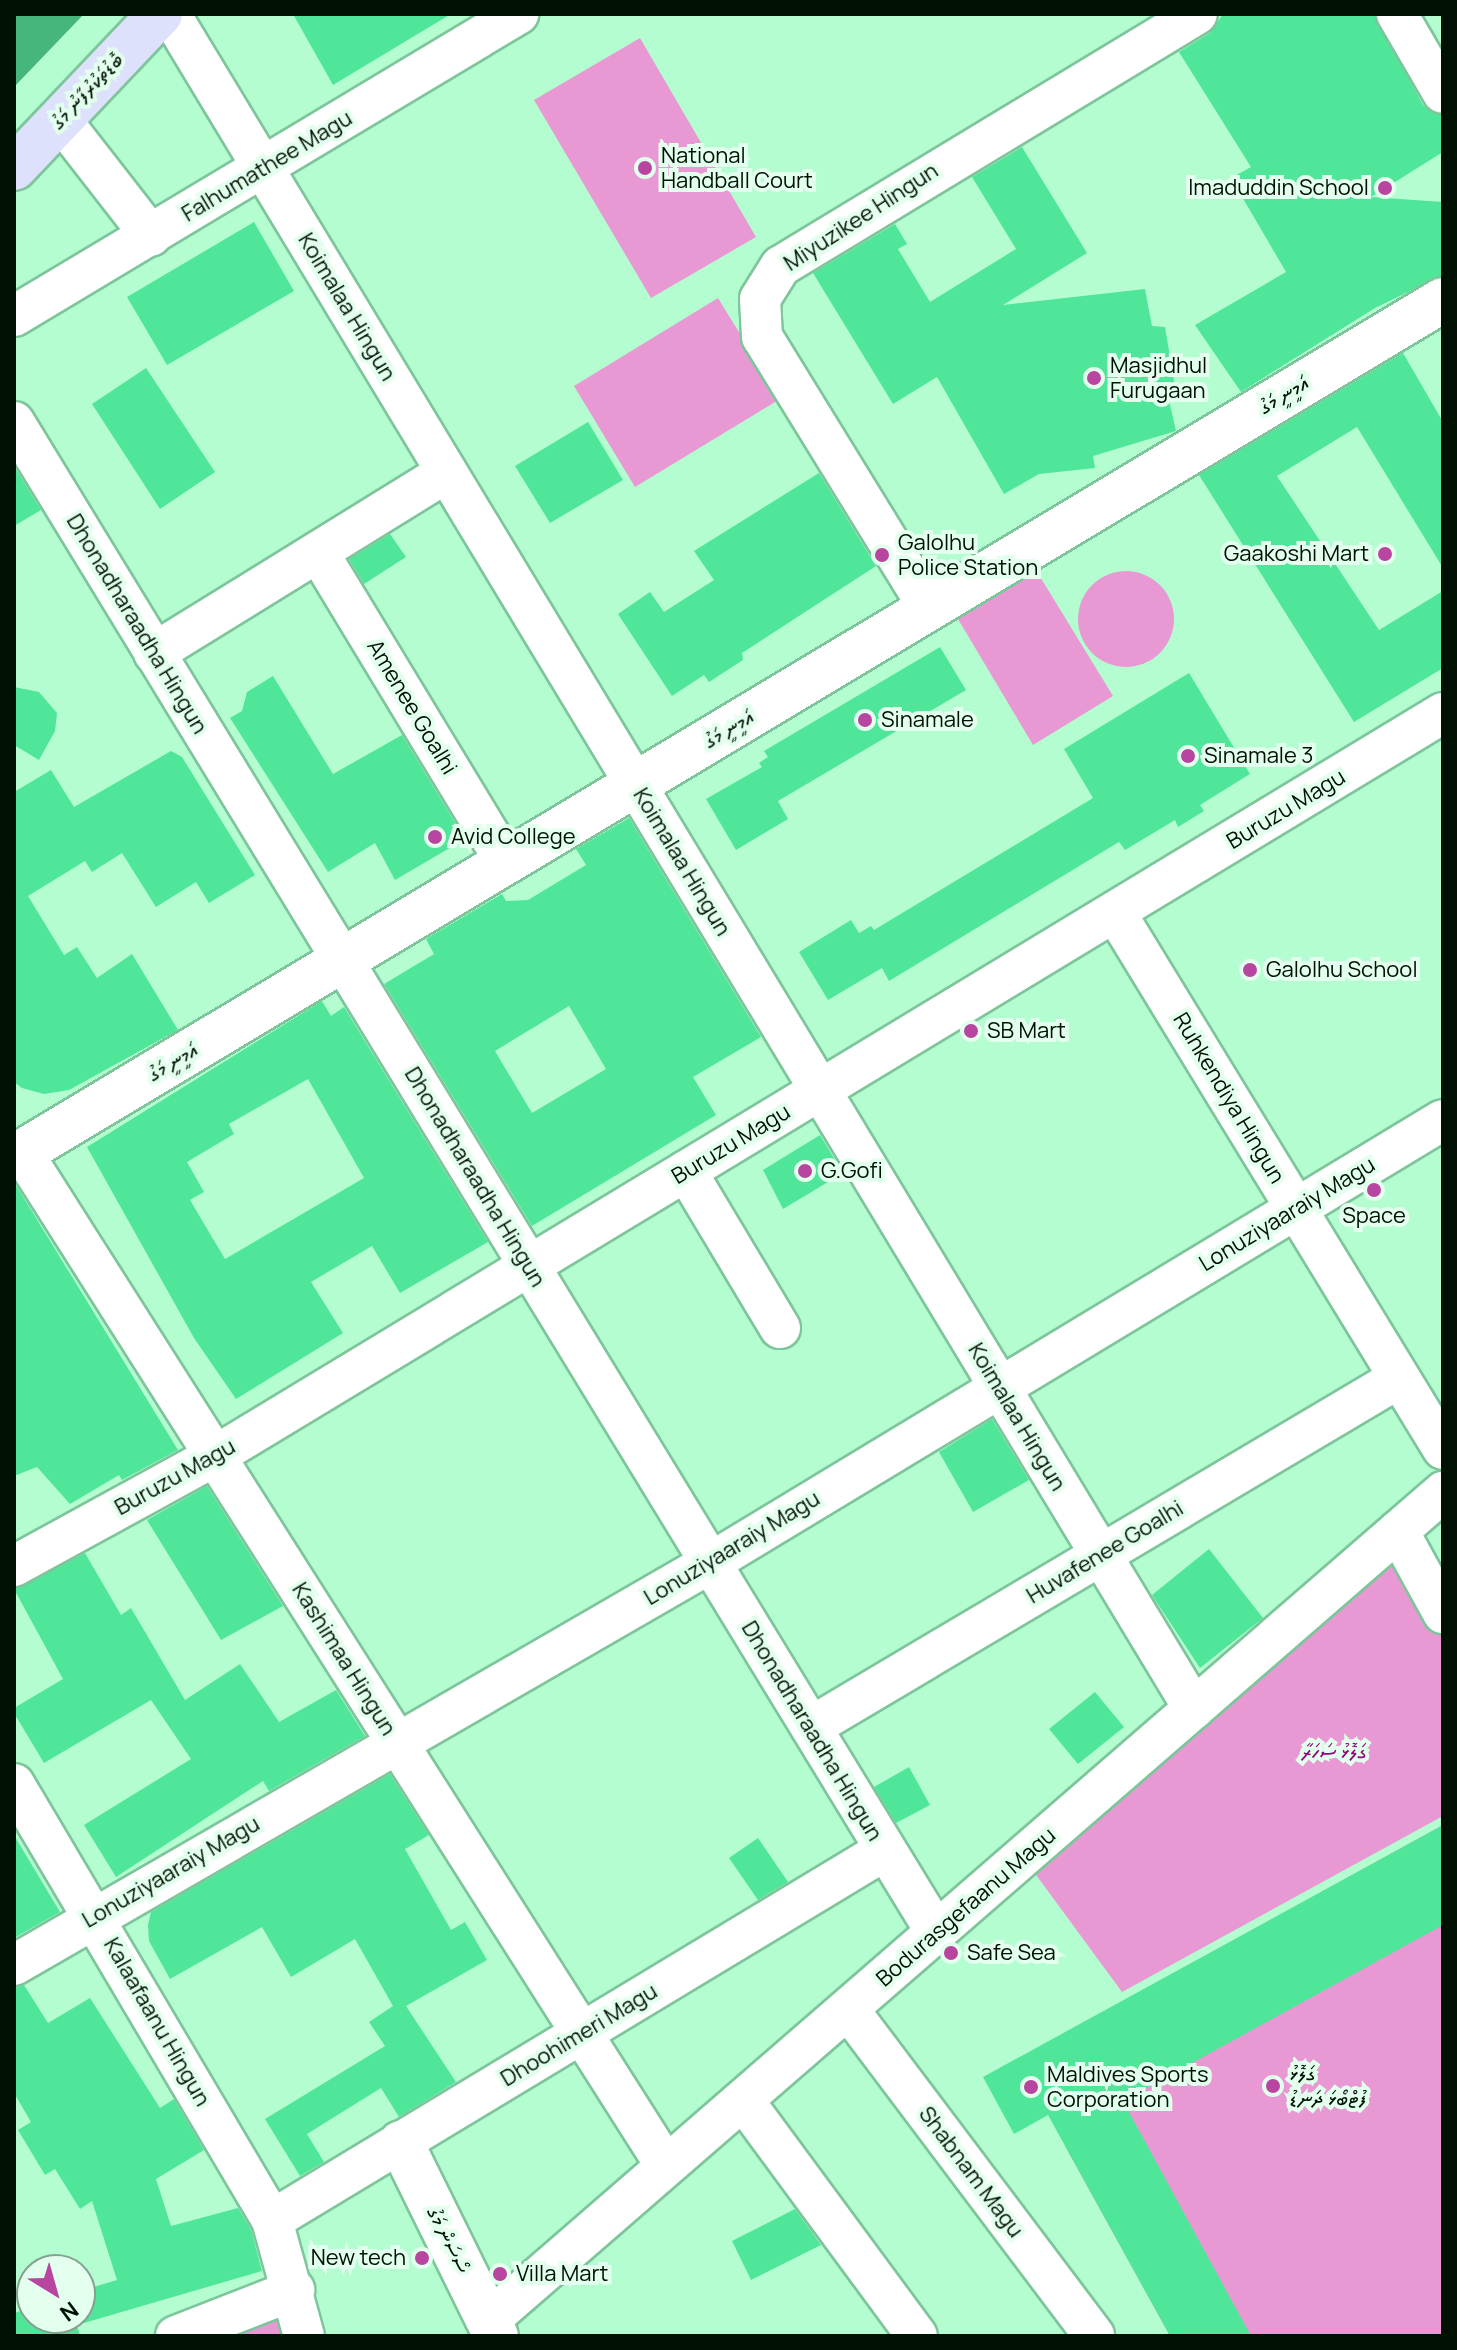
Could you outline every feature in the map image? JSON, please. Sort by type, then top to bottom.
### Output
[{"type":"main road","name":"ބޮޑުތަކުރުފާނު މަގު","points":[[14,168],[160,14]]},
{"type":"street","name":"Koimalaa Hingun","points":[[170,14],[1194,1709]]},
{"type":"street","name":"Falhumathee Magu","points":[[14,316],[518,14]]},
{"type":"street","name":"Miyuzikee Hingun","points":[[929,608],[762,337],[760,299],[781,266],[1197,14]]},
{"type":"street","points":[[1397,14],[1443,93]]},
{"type":"street","points":[[60,119],[151,236]]},
{"type":"street","name":"އަމީނީ މަގު","points":[[18,1155],[1443,300]]},
{"type":"street","name":"Dhonadharaadha Hingun","points":[[14,422],[936,1932]]},
{"type":"street","points":[[154,653],[447,472]]},
{"type":"street","name":"Amenee Goalhi","points":[[318,552],[506,862]]},
{"type":"street","name":"Buruzu Magu","points":[[14,1566],[215,1456],[1115,912],[1438,729]]},
{"type":"street","name":"Ruhkendiya Hingun","points":[[1115,912],[1443,1449]]},
{"type":"street","name":"Lonuziyaaraiy Magu","points":[[14,1965],[96,1914],[710,1563],[1443,1120]]},
{"type":"street","name":"Kashimaa Hingun","points":[[18,1155],[215,1456],[666,2166]]},
{"type":"street","points":[[686,1171],[780,1328]]},
{"type":"street","name":"Huvafenee Goalhi","points":[[811,1727],[1399,1378]]},
{"type":"street","name":"Bodurasgefaanu Magu","points":[[492,2328],[666,2166],[1443,1492]]},
{"type":"street","points":[[1398,1531],[1443,1613]]},
{"type":"street","name":"Kalaafaanu Hingun","points":[[14,1784],[96,1914],[272,2220],[294,2290],[304,2336]]},
{"type":"street","name":"Dhoohimeri Magu","points":[[272,2220],[885,1850]]},
{"type":"street","name":"Shabnam Magu","points":[[848,2009],[1094,2336]]},
{"type":"street","points":[[743,2100],[917,2336]]},
{"type":"street","name":"ސޯސަން މަގު","points":[[401,2143],[492,2328]]},
{"type":"street","points":[[176,2336],[294,2290]]},
{"type":"green space","name":"National Handball Court","points":[[640,38],[756,237],[651,298],[534,100]]},
{"type":"green space","points":[[718,298],[780,399],[635,487],[574,386]]},
{"type":"green space","points":[[1031,562],[1113,696],[1033,745],[952,609]]},
{"type":"green space","points":[[1126,571],[1144,575],[1160,585],[1170,601],[1174,619],[1170,637],[1160,653],[1144,663],[1126,667],[1108,663],[1092,653],[1082,637],[1078,619],[1082,601],[1092,585],[1108,575]]},
{"type":"green space","name":"ގަލޮޅު ސަހަރާ","points":[[1397,1555],[1443,1638],[1443,1816],[1122,1992],[1031,1868]]},
{"type":"green space","name":"ގަލޮޅު ފުޓްބޯޅަ ދަނޑު","points":[[1443,1825],[1443,2336],[1170,2336],[1065,2146],[1118,2114],[1072,2029]]},
{"type":"green space","points":[[285,2308],[291,2336],[211,2336]]},
{"type":"shaded area","points":[[14,14],[84,14],[14,87]]},
{"type":"building","points":[[293,14],[451,14],[333,85]]},
{"type":"building","points":[[1223,14],[1374,14],[1423,105],[1443,116],[1443,152],[1371,197],[1443,202],[1443,275],[1375,308],[1241,392],[1195,325],[1286,272],[1231,178],[1251,167],[1179,52],[1210,33]]},
{"type":"building","points":[[1022,147],[1087,253],[1003,305],[1145,289],[1152,326],[1165,327],[1175,386],[1166,387],[1176,431],[1093,456],[1095,468],[1039,474],[1004,494],[937,377],[893,404],[813,273],[895,224],[907,244],[898,249],[930,302],[1016,249],[972,177]]},
{"type":"building","points":[[254,222],[294,291],[167,365],[127,297]]},
{"type":"building","points":[[1403,353],[1443,422],[1443,568],[1357,427],[1277,476],[1379,630],[1443,591],[1443,668],[1354,722],[1199,475]]},
{"type":"building","points":[[146,368],[215,472],[160,509],[92,404]]},
{"type":"building","points":[[588,422],[623,480],[550,523],[515,466]]},
{"type":"building","points":[[14,466],[41,510],[14,526]]},
{"type":"building","points":[[819,473],[876,566],[742,653],[743,660],[709,682],[704,675],[672,696],[618,614],[650,592],[664,612],[714,580],[694,551]]},
{"type":"building","points":[[390,534],[406,557],[364,584],[349,559]]},
{"type":"building","name":"Sinamale","points":[[940,647],[966,690],[778,801],[788,819],[736,850],[706,799],[762,767],[759,763],[768,757],[764,751]]},
{"type":"building","points":[[1189,673],[1250,774],[1200,805],[1204,811],[1178,827],[1175,820],[1125,850],[1119,842],[889,981],[882,968],[828,1000],[799,952],[851,920],[859,933],[871,926],[874,930],[1093,798],[1064,749]]},
{"type":"building","points":[[273,676],[333,774],[402,735],[465,839],[395,880],[375,843],[328,872],[230,718],[242,711],[247,692]]},
{"type":"building","points":[[14,687],[39,692],[57,713],[55,731],[39,760],[14,745]]},
{"type":"building","points":[[171,751],[182,757],[255,875],[209,903],[196,882],[156,907],[122,853],[92,872],[85,861],[28,896],[64,955],[77,947],[97,978],[132,954],[178,1030],[69,1090],[44,1094],[22,1088],[14,1082],[14,792],[51,770],[74,807]]},
{"type":"building","points":[[629,818],[761,1037],[693,1077],[716,1115],[532,1226],[384,984],[434,954],[426,939],[502,894],[506,901],[528,900],[586,865],[576,849]],"holes":[[[569,1006],[606,1069],[532,1113],[495,1051]]]},
{"type":"building","points":[[322,1001],[331,1016],[344,1007],[488,1242],[400,1293],[372,1246],[311,1282],[343,1333],[236,1399],[194,1338],[87,1147]],"holes":[[[308,1079],[364,1178],[225,1259],[190,1200],[204,1192],[187,1162],[234,1134],[229,1124]]]},
{"type":"building","name":"G.Gofi","points":[[820,1135],[843,1173],[783,1209],[763,1170]]},
{"type":"building","points":[[14,1182],[178,1450],[122,1480],[119,1475],[70,1504],[37,1467],[14,1476]]},
{"type":"building","points":[[992,1419],[1029,1480],[973,1512],[939,1452]]},
{"type":"building","points":[[207,1486],[283,1606],[221,1640],[147,1520]]},
{"type":"building","points":[[1209,1549],[1263,1618],[1200,1668],[1152,1595]]},
{"type":"building","points":[[85,1553],[121,1615],[131,1608],[185,1700],[240,1664],[279,1722],[336,1690],[365,1736],[269,1791],[263,1781],[116,1877],[84,1825],[191,1759],[151,1700],[44,1763],[14,1713],[14,1708],[63,1679],[14,1589]]},
{"type":"building","points":[[1095,1692],[1124,1727],[1078,1764],[1049,1729]]},
{"type":"building","points":[[909,1767],[930,1805],[896,1823],[874,1787]]},
{"type":"building","points":[[390,1774],[429,1835],[405,1849],[451,1930],[465,1922],[487,1960],[406,2006],[456,2082],[399,2117],[381,2088],[307,2134],[324,2162],[300,2176],[265,2119],[385,2046],[369,2022],[393,2006],[355,1939],[291,1977],[262,1927],[170,1979],[149,1941],[148,1925],[151,1912]]},
{"type":"building","points":[[1443,1825],[1443,1925],[1134,2095],[1140,2106],[1129,2112],[1251,2336],[1170,2336],[1048,2115],[1014,2134],[983,2077]]},
{"type":"building","points":[[14,1835],[60,1912],[14,1938]]},
{"type":"building","points":[[758,1838],[788,1882],[758,1900],[729,1858]]},
{"type":"building","points":[[24,1985],[48,2023],[90,1998],[160,2108],[174,2099],[204,2150],[156,2179],[171,2226],[238,2208],[251,2229],[262,2271],[96,2319],[96,2286],[117,2280],[92,2201],[80,2209],[55,2169],[45,2175],[18,2130],[31,2122],[14,2093],[14,1988]]},
{"type":"building","points":[[795,2209],[821,2245],[751,2280],[732,2241]]},
{"type":"building","points":[[14,2313],[16,2334],[80,2336],[14,2336]]},
{"type":"place","name":"National Handball Court","points":[[645,168]]},
{"type":"place","name":"Imaduddin School","points":[[1385,188]]},
{"type":"place","name":"Masjidhul Furugaan","points":[[1094,378]]},
{"type":"place","name":"Gaakoshi Mart","points":[[1385,554]]},
{"type":"place","name":"Galolhu Police Station","points":[[882,555]]},
{"type":"place","name":"Sinamale","points":[[865,720]]},
{"type":"place","name":"Sinamale 3","points":[[1188,756]]},
{"type":"place","name":"Avid College","points":[[435,837]]},
{"type":"place","name":"Galolhu School","points":[[1250,970]]},
{"type":"place","name":"SB Mart","points":[[971,1031]]},
{"type":"place","name":"G.Gofi","points":[[805,1171]]},
{"type":"place","name":"Space","points":[[1374,1190]]},
{"type":"place","name":"Safe Sea","points":[[951,1953]]},
{"type":"place","name":"ގަލޮޅު ފުޓްބޯޅަ ދަނޑު","points":[[1273,2086]]},
{"type":"place","name":"Maldives Sports Corporation","points":[[1031,2087]]},
{"type":"place","name":"New tech","points":[[422,2258]]},
{"type":"place","name":"Villa Mart","points":[[500,2274]]}]
